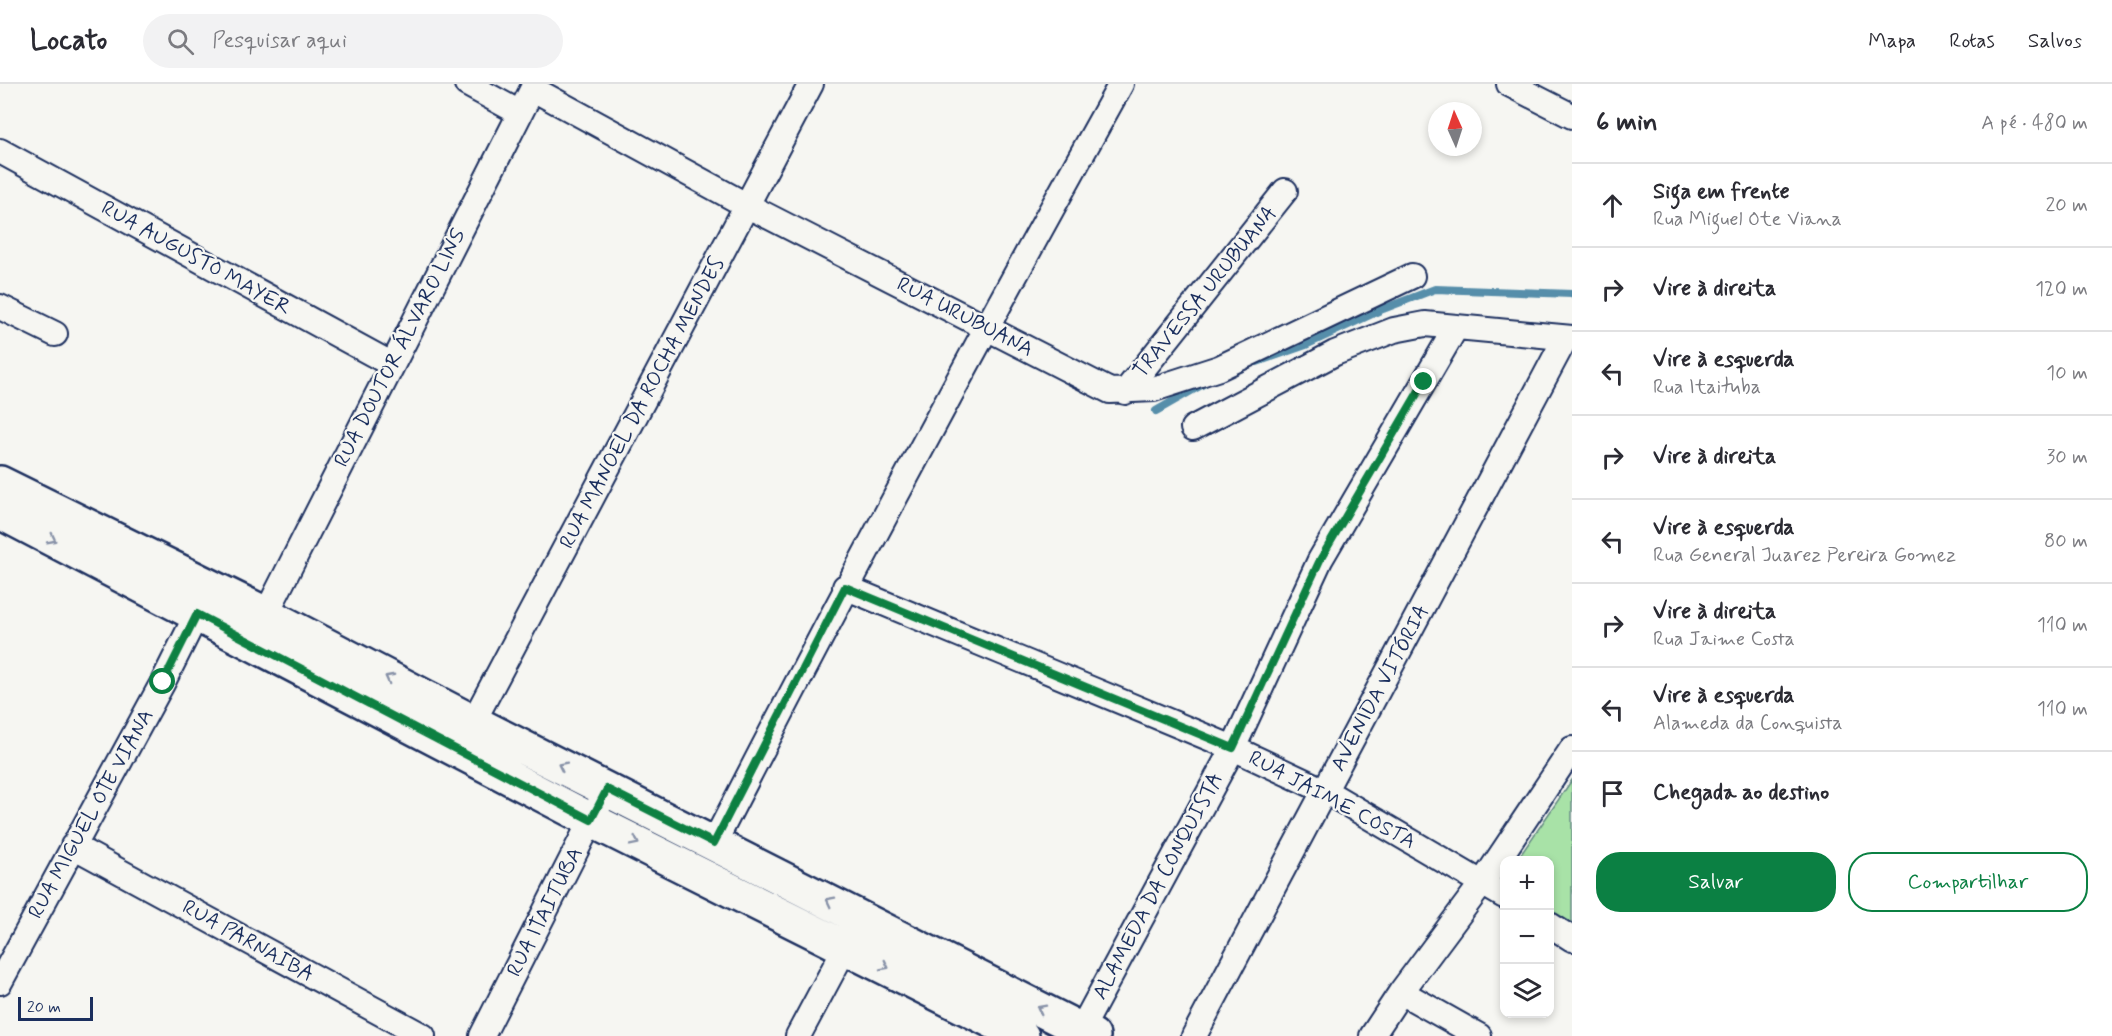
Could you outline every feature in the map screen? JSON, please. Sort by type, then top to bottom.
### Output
[{"type":"main road","points":[[1,492],[266,614],[473,722],[862,917],[1087,1033]]},
{"type":"main road","points":[[1,492],[197,614],[591,820],[1022,1036]]},
{"type":"street","points":[[467,84],[520,112]]},
{"type":"street","name":"RUA MANOEL DA ROCHA MENDES","points":[[473,722],[811,84]]},
{"type":"street","points":[[714,843],[845,587],[986,326],[1121,84]]},
{"type":"street","points":[[1509,84],[1572,116]]},
{"type":"street","name":"RUA DOUTOR ÁLVARO LINS","points":[[266,614],[534,86]]},
{"type":"street","name":"RUA URUBUANA","points":[[534,86],[746,205],[1110,391],[1154,389],[1219,368],[1412,276]]},
{"type":"street","name":"RUA AUGUSTO MAYER","points":[[0,151],[391,364]]},
{"type":"street","name":"TRAVESSA URUBUANA","points":[[1125,392],[1285,191]]},
{"type":"street","points":[[0,307],[54,334]]},
{"type":"street","points":[[1193,428],[1335,353],[1394,330],[1425,324],[1455,329],[1568,339]]},
{"type":"street","name":"ALAMEDA DA CONQUISTA","points":[[1087,1033],[1233,748],[1320,560],[1455,329]]},
{"type":"street","name":"AVENIDA VITÓRIA","points":[[1194,1036],[1568,339]]},
{"type":"street","name":"RUA JAIME COSTA","points":[[845,587],[1233,748],[1325,791],[1500,893]]},
{"type":"street","name":"RUA MIGUEL OTE VIANA","points":[[0,982],[163,682],[197,614]]},
{"type":"street","points":[[1372,1036],[1401,992],[1483,882],[1572,749]]},
{"type":"street","name":"RUA ITAITUBA","points":[[482,1036],[607,789]]},
{"type":"street","name":"RUA PARNAIBA","points":[[73,846],[423,1036]]},
{"type":"street","points":[[798,1036],[862,917]]},
{"type":"street","points":[[1554,928],[1572,939]]},
{"type":"street","points":[[1401,992],[1479,1036]]},
{"type":"green space","points":[[1572,780],[1572,929],[1554,916],[1554,856],[1520,856]]},
{"type":"waterway","points":[[1257,362],[1306,345],[1383,309],[1435,289],[1572,294]]},
{"type":"waterway","points":[[1156,411],[1205,383]]},
{"type":"route","points":[[163,682],[197,614],[591,820],[607,789],[714,843],[845,587],[1233,748],[1320,560],[1424,382]]}]
